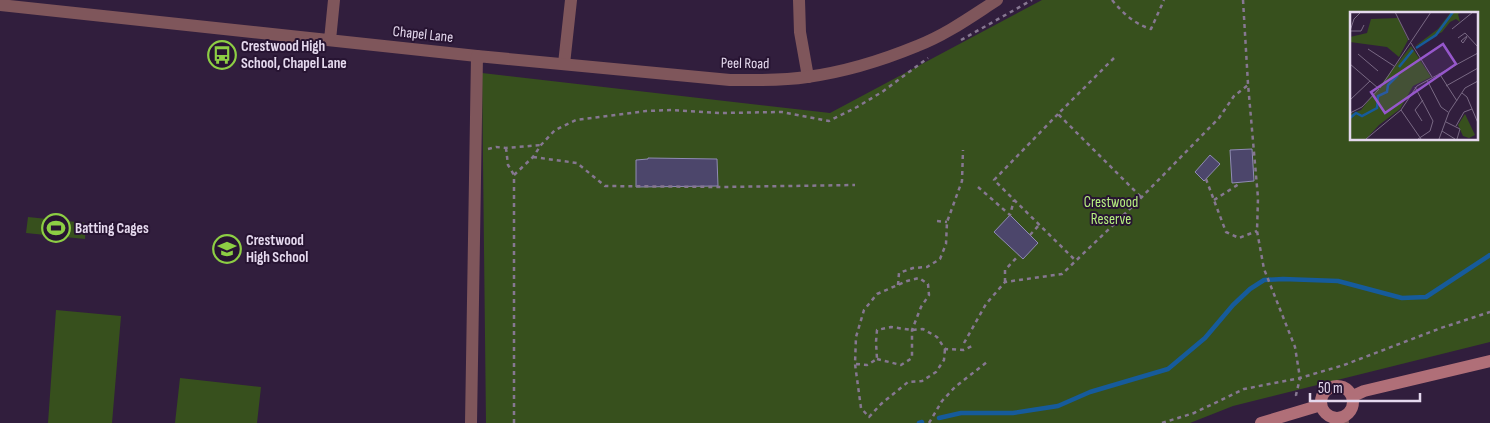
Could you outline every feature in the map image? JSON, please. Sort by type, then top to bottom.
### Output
[{"type":"main road","points":[[1352,396],[1364,391],[1490,361]]},
{"type":"main road","points":[[1332,386],[1343,387],[1350,392],[1354,402],[1352,410],[1342,420],[1329,416],[1321,406],[1322,395],[1332,386]]},
{"type":"main road","points":[[1261,423],[1321,406]]},
{"type":"street","points":[[330,40],[334,0]]},
{"type":"street","points":[[564,64],[571,0]]},
{"type":"street","points":[[799,0],[800,32],[808,77]]},
{"type":"street","name":"Peel Road","points":[[477,56],[730,80],[771,80],[808,77],[882,59],[919,46],[958,25],[997,0]]},
{"type":"street","name":"Chapel Lane","points":[[0,5],[477,56]]},
{"type":"street","points":[[471,423],[477,56]]},
{"type":"path","points":[[956,43],[1032,0]]},
{"type":"path","points":[[1112,0],[1123,13],[1140,26],[1150,29],[1164,0]]},
{"type":"path","points":[[1244,0],[1248,84],[1258,198],[1257,231],[1265,270],[1295,347],[1300,378],[1296,395],[1301,412]]},
{"type":"path","points":[[514,175],[533,157],[540,145],[555,130],[576,120],[646,111],[672,110],[720,113],[782,112],[829,120],[858,107],[882,92],[926,58],[934,55]]},
{"type":"path","points":[[1076,261],[994,180],[1114,58]]},
{"type":"path","points":[[1005,282],[1062,274],[1219,118],[1234,96],[1248,84]]},
{"type":"path","points":[[1058,114],[1141,197]]},
{"type":"path","points":[[485,150],[496,147],[540,145]]},
{"type":"path","points":[[506,148],[508,165],[514,175],[514,423]]},
{"type":"path","points":[[898,285],[899,274],[913,268],[927,267],[940,259],[946,244],[947,222],[962,181],[963,150]]},
{"type":"path","points":[[533,157],[577,163],[605,186],[855,185]]},
{"type":"path","points":[[1206,180],[1226,232],[1240,238],[1257,231]]},
{"type":"path","points":[[1214,200],[1239,184]]},
{"type":"path","points":[[978,186],[1010,215],[1014,200]]},
{"type":"path","points":[[936,221],[947,222]]},
{"type":"path","points":[[1030,235],[1039,225]]},
{"type":"path","points":[[964,343],[986,304],[1005,282],[1005,270],[1019,256]]},
{"type":"path","points":[[855,364],[867,365],[877,360],[901,365],[912,358],[912,330],[921,307],[929,295],[928,284],[919,278],[877,294],[864,310],[856,337],[855,364],[861,408],[870,417],[881,404],[908,382],[922,381],[936,372],[944,360],[946,349],[937,337],[923,329],[912,330],[891,327],[878,330],[876,342],[877,360]]},
{"type":"path","points":[[1162,423],[1194,413],[1244,389],[1300,378],[1344,365],[1441,328],[1490,312]]},
{"type":"path","points":[[946,349],[964,350],[972,346]]},
{"type":"path","points":[[929,423],[942,401],[955,387],[987,362]]},
{"type":"green space","name":"Crestwood Reserve","points":[[1042,0],[1490,0],[1490,342],[1233,406],[1190,423],[486,423],[482,73],[830,113]]},
{"type":"green space","name":"Batting Cages","points":[[28,217],[86,223],[85,239],[26,233]]},
{"type":"green space","points":[[56,310],[121,316],[112,423],[48,423]]},
{"type":"green space","points":[[180,378],[261,387],[257,423],[175,423]]},
{"type":"building","points":[[1252,149],[1254,181],[1232,183],[1230,150]]},
{"type":"building","points":[[1210,155],[1220,164],[1204,181],[1195,172]]},
{"type":"building","points":[[648,158],[717,159],[718,186],[636,187],[636,160]]},
{"type":"building","points":[[1010,215],[1038,243],[1023,259],[994,232]]},
{"type":"waterway","points":[[939,418],[961,413],[1013,413],[1058,406],[1090,392],[1168,369],[1205,338],[1233,305],[1250,289],[1264,280],[1338,281],[1402,298],[1426,297],[1490,255]]},
{"type":"place","name":"Crestwood High School, Chapel Lane","points":[[222,55]]},
{"type":"place","name":"Batting Cages","points":[[56,228]]},
{"type":"place","name":"Crestwood High School","points":[[227,249]]}]
